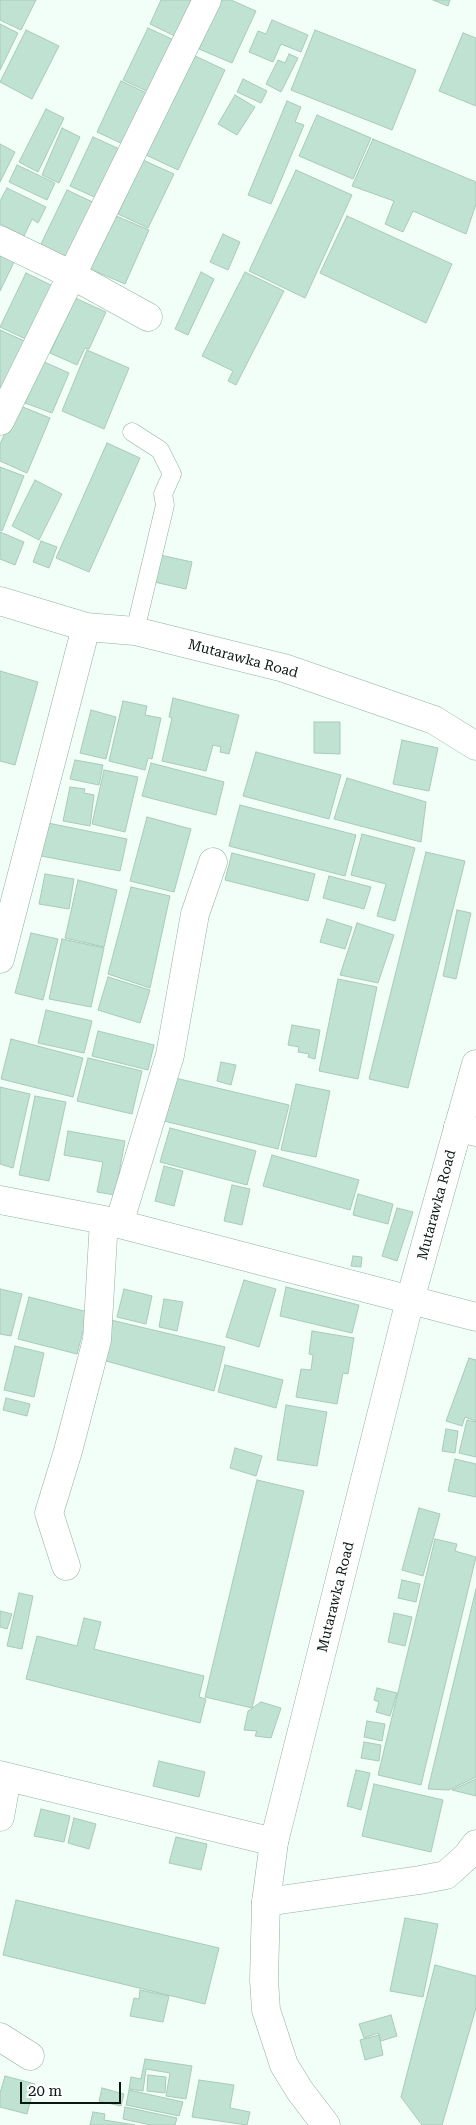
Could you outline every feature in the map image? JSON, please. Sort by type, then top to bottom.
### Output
[{"type":"street","points":[[0,421],[207,0]]},
{"type":"street","points":[[0,240],[72,275],[148,317]]},
{"type":"street","name":"Mutarawka Road","points":[[0,601],[86,627],[135,631],[294,672],[434,720],[476,746]]},
{"type":"street","points":[[0,959],[4,930],[86,627]]},
{"type":"street","points":[[66,1566],[49,1514],[68,1451],[97,1340],[111,1222],[170,1055],[195,914],[213,862]]},
{"type":"street","name":"Mutarawka Road","points":[[326,2125],[284,2065],[266,2010],[264,1980],[266,1902],[274,1842],[410,1300],[467,1129],[476,1064]]},
{"type":"street","points":[[0,1200],[111,1222],[476,1317]]},
{"type":"street","points":[[0,1817],[4,1776],[274,1842]]},
{"type":"street","points":[[266,1902],[446,1875],[467,1856],[476,1844]]},
{"type":"street","points":[[0,2036],[30,2056]]},
{"type":"lane","points":[[132,432],[160,450],[172,474],[163,494],[165,505],[135,631]]},
{"type":"building","points":[[0,0],[36,0],[21,30],[0,20]]},
{"type":"building","points":[[161,0],[199,0],[181,39],[150,24]]},
{"type":"building","points":[[221,0],[231,0],[256,11],[232,63],[199,49]]},
{"type":"building","points":[[433,0],[450,0],[448,6]]},
{"type":"building","points":[[272,20],[308,35],[301,52],[281,44],[273,62],[249,52],[258,31],[266,34]]},
{"type":"building","points":[[0,24],[18,33],[0,70]]},
{"type":"building","points":[[148,28],[178,42],[153,94],[123,80]]},
{"type":"building","points":[[26,30],[59,46],[32,99],[0,82]]},
{"type":"building","points":[[315,30],[416,70],[392,130],[291,90]]},
{"type":"building","points":[[463,33],[476,38],[476,106],[439,91]]},
{"type":"building","points":[[289,54],[298,58],[281,92],[266,84],[278,60],[285,63]]},
{"type":"building","points":[[193,55],[225,70],[178,170],[146,155]]},
{"type":"building","points":[[243,79],[267,91],[261,103],[237,92]]},
{"type":"building","points":[[121,81],[151,95],[127,146],[97,132]]},
{"type":"building","points":[[235,95],[255,107],[237,135],[218,124]]},
{"type":"building","points":[[287,101],[301,107],[295,122],[304,125],[271,204],[248,195]]},
{"type":"building","points":[[46,109],[64,118],[38,172],[19,162]]},
{"type":"building","points":[[317,115],[371,138],[353,179],[299,156]]},
{"type":"building","points":[[62,128],[80,137],[59,183],[42,175]]},
{"type":"building","points":[[93,137],[124,151],[101,200],[70,186]]},
{"type":"building","points":[[373,139],[476,182],[476,204],[466,234],[413,211],[403,232],[385,224],[394,201],[352,186]]},
{"type":"building","points":[[0,144],[15,152],[0,182]]},
{"type":"building","points":[[143,160],[174,174],[148,228],[118,214]]},
{"type":"building","points":[[17,165],[55,183],[47,200],[9,182]]},
{"type":"building","points":[[296,170],[352,195],[305,298],[249,271]]},
{"type":"building","points":[[7,188],[46,207],[38,223],[32,219],[24,236],[0,224],[0,201]]},
{"type":"building","points":[[67,190],[99,205],[72,262],[40,246]]},
{"type":"building","points":[[114,215],[149,230],[125,284],[90,269]]},
{"type":"building","points":[[347,216],[452,264],[426,323],[320,273]]},
{"type":"building","points":[[223,234],[240,242],[228,270],[210,262]]},
{"type":"building","points":[[0,248],[17,256],[0,291]]},
{"type":"building","points":[[201,272],[214,279],[188,335],[175,329]]},
{"type":"building","points":[[245,272],[284,291],[236,385],[228,381],[233,371],[202,356]]},
{"type":"building","points":[[26,273],[57,288],[32,342],[0,327]]},
{"type":"building","points":[[75,298],[106,312],[89,349],[85,348],[77,365],[50,353]]},
{"type":"building","points":[[0,330],[31,344],[0,392]]},
{"type":"building","points":[[87,350],[129,368],[104,429],[62,411]]},
{"type":"building","points":[[42,361],[69,373],[52,413],[25,403]]},
{"type":"building","points":[[18,405],[50,418],[27,473],[0,461],[0,444]]},
{"type":"building","points":[[107,443],[140,458],[89,572],[56,558]]},
{"type":"building","points":[[0,467],[24,476],[2,531],[0,530]]},
{"type":"building","points":[[35,480],[62,494],[39,540],[12,526]]},
{"type":"building","points":[[0,532],[24,542],[15,565],[0,559]]},
{"type":"building","points":[[41,541],[57,547],[49,568],[33,562]]},
{"type":"building","points":[[160,555],[192,562],[186,589],[154,582]]},
{"type":"building","points":[[0,671],[38,682],[15,765],[0,761]]},
{"type":"building","points":[[173,698],[239,715],[229,754],[220,752],[221,747],[213,745],[206,771],[162,761],[172,718],[169,717]]},
{"type":"building","points":[[123,701],[147,706],[145,715],[161,718],[152,759],[148,758],[145,770],[109,761]]},
{"type":"building","points":[[91,710],[116,717],[106,759],[80,753]]},
{"type":"building","points":[[314,722],[340,722],[340,754],[314,753]]},
{"type":"building","points":[[402,740],[438,748],[429,791],[393,784]]},
{"type":"building","points":[[256,752],[341,775],[329,819],[243,796]]},
{"type":"building","points":[[75,760],[103,765],[99,785],[70,779]]},
{"type":"building","points":[[151,763],[224,782],[216,815],[142,796]]},
{"type":"building","points":[[104,770],[138,777],[125,832],[92,824]]},
{"type":"building","points":[[347,778],[426,802],[421,842],[334,819]]},
{"type":"building","points":[[70,787],[85,789],[84,793],[94,795],[90,826],[63,821]]},
{"type":"building","points":[[240,805],[356,835],[345,876],[229,846]]},
{"type":"building","points":[[147,817],[191,829],[174,892],[130,881]]},
{"type":"building","points":[[43,822],[127,839],[120,871],[36,855]]},
{"type":"building","points":[[362,834],[415,848],[395,921],[377,916],[386,884],[351,875]]},
{"type":"building","points":[[426,852],[465,861],[408,1088],[369,1079]]},
{"type":"building","points":[[232,853],[315,874],[308,901],[225,880]]},
{"type":"building","points":[[45,874],[74,879],[69,909],[39,904]]},
{"type":"building","points":[[329,876],[371,887],[364,909],[323,898]]},
{"type":"building","points":[[78,880],[117,890],[104,947],[65,938]]},
{"type":"building","points":[[131,887],[170,896],[150,988],[108,974]]},
{"type":"building","points":[[457,910],[471,913],[456,979],[443,976]]},
{"type":"building","points":[[327,919],[352,927],[345,949],[320,942]]},
{"type":"building","points":[[357,923],[394,935],[378,983],[340,975]]},
{"type":"building","points":[[31,933],[58,939],[43,1000],[15,993]]},
{"type":"building","points":[[62,939],[104,948],[91,1007],[49,999]]},
{"type":"building","points":[[108,977],[150,990],[140,1023],[98,1010]]},
{"type":"building","points":[[338,979],[377,987],[358,1079],[319,1071]]},
{"type":"building","points":[[46,1010],[92,1021],[84,1053],[38,1043]]},
{"type":"building","points":[[292,1025],[320,1030],[315,1059],[308,1057],[309,1054],[298,1052],[299,1047],[288,1045]]},
{"type":"building","points":[[98,1031],[154,1045],[148,1070],[92,1056]]},
{"type":"building","points":[[11,1039],[83,1058],[73,1097],[1,1079]]},
{"type":"building","points":[[88,1058],[142,1071],[132,1114],[77,1101]]},
{"type":"building","points":[[221,1062],[236,1065],[231,1085],[217,1081]]},
{"type":"building","points":[[171,1077],[289,1105],[278,1149],[160,1120]]},
{"type":"building","points":[[296,1084],[330,1091],[316,1157],[281,1150]]},
{"type":"building","points":[[0,1087],[30,1094],[13,1168],[0,1164]]},
{"type":"building","points":[[35,1096],[66,1102],[49,1181],[19,1175]]},
{"type":"building","points":[[170,1128],[256,1151],[247,1185],[160,1162]]},
{"type":"building","points":[[68,1131],[125,1141],[115,1195],[97,1192],[103,1162],[64,1155]]},
{"type":"building","points":[[272,1155],[359,1180],[350,1210],[263,1186]]},
{"type":"building","points":[[164,1166],[183,1171],[174,1206],[155,1201]]},
{"type":"building","points":[[232,1185],[250,1189],[242,1225],[224,1221]]},
{"type":"building","points":[[358,1194],[393,1204],[388,1224],[353,1215]]},
{"type":"building","points":[[397,1208],[413,1212],[397,1261],[382,1256]]},
{"type":"building","points":[[353,1256],[362,1257],[361,1267],[351,1266]]},
{"type":"building","points":[[244,1280],[276,1289],[259,1347],[226,1337]]},
{"type":"building","points":[[286,1287],[359,1305],[352,1333],[280,1316]]},
{"type":"building","points":[[0,1289],[22,1294],[11,1336],[0,1334]]},
{"type":"building","points":[[124,1289],[152,1296],[146,1324],[117,1317]]},
{"type":"building","points":[[29,1297],[88,1312],[77,1354],[18,1339]]},
{"type":"building","points":[[164,1299],[183,1302],[177,1331],[159,1327]]},
{"type":"building","points":[[111,1320],[225,1347],[214,1391],[99,1359]]},
{"type":"building","points":[[312,1331],[354,1338],[348,1374],[343,1373],[337,1404],[296,1397],[301,1369],[311,1370],[313,1355],[309,1354]]},
{"type":"building","points":[[15,1346],[44,1353],[34,1397],[4,1390]]},
{"type":"building","points":[[469,1358],[476,1360],[476,1421],[465,1417],[462,1426],[446,1421]]},
{"type":"building","points":[[225,1365],[283,1380],[276,1408],[218,1392]]},
{"type":"building","points":[[6,1398],[30,1404],[27,1416],[3,1410]]},
{"type":"building","points":[[286,1405],[327,1412],[317,1466],[277,1460]]},
{"type":"building","points":[[467,1420],[476,1422],[476,1457],[459,1453]]},
{"type":"building","points":[[446,1429],[458,1431],[455,1453],[442,1451]]},
{"type":"building","points":[[235,1448],[262,1456],[256,1476],[230,1468]]},
{"type":"building","points":[[455,1459],[476,1464],[476,1497],[448,1491]]},
{"type":"building","points":[[257,1480],[304,1491],[252,1708],[205,1697]]},
{"type":"building","points":[[419,1508],[440,1514],[423,1576],[402,1570]]},
{"type":"building","points":[[435,1539],[457,1544],[455,1551],[476,1557],[421,1785],[378,1775]]},
{"type":"building","points":[[402,1580],[420,1584],[416,1602],[398,1598]]},
{"type":"building","points":[[476,1589],[476,1777],[449,1790],[428,1789]]},
{"type":"building","points":[[19,1593],[33,1596],[22,1649],[7,1646]]},
{"type":"building","points":[[0,1611],[12,1614],[7,1629],[0,1627]]},
{"type":"building","points":[[394,1613],[412,1617],[405,1646],[388,1642]]},
{"type":"building","points":[[84,1618],[101,1622],[94,1649],[204,1676],[199,1697],[206,1699],[200,1723],[26,1679],[37,1636],[77,1646]]},
{"type":"building","points":[[377,1688],[397,1693],[390,1716],[376,1712],[379,1702],[374,1700]]},
{"type":"building","points":[[261,1702],[281,1708],[271,1738],[255,1736],[257,1731],[244,1730],[248,1711]]},
{"type":"building","points":[[367,1721],[385,1724],[382,1741],[364,1737]]},
{"type":"building","points":[[364,1742],[381,1745],[379,1761],[361,1758]]},
{"type":"building","points":[[159,1761],[205,1772],[199,1797],[153,1786]]},
{"type":"building","points":[[356,1770],[370,1773],[361,1810],[347,1806]]},
{"type":"building","points":[[476,1779],[476,1796],[452,1790]]},
{"type":"building","points":[[374,1784],[443,1800],[431,1852],[362,1836]]},
{"type":"building","points":[[41,1809],[70,1816],[64,1842],[34,1836]]},
{"type":"building","points":[[74,1818],[96,1824],[89,1849],[68,1843]]},
{"type":"building","points":[[176,1837],[207,1844],[201,1870],[169,1863]]},
{"type":"building","points":[[16,1900],[219,1948],[205,2004],[3,1955]]},
{"type":"building","points":[[405,1918],[438,1924],[423,1997],[390,1991]]},
{"type":"building","points":[[435,1965],[476,1976],[476,2008],[442,2125],[422,2125],[401,2097]]},
{"type":"building","points":[[140,1990],[169,1996],[163,2022],[130,2016],[134,1998],[139,1999]]},
{"type":"building","points":[[391,2015],[397,2036],[381,2041],[378,2033],[364,2038],[359,2024]]},
{"type":"building","points":[[379,2035],[383,2055],[365,2060],[360,2040]]},
{"type":"building","points":[[145,2059],[192,2066],[186,2099],[166,2096],[170,2073],[146,2069],[143,2091],[129,2089],[131,2077],[141,2079]]},
{"type":"building","points":[[148,2075],[166,2077],[165,2093],[147,2091]]},
{"type":"building","points":[[5,2076],[35,2084],[27,2114],[0,2107],[0,2093]]},
{"type":"building","points":[[199,2080],[234,2085],[230,2108],[250,2112],[247,2125],[192,2117]]},
{"type":"building","points":[[102,2088],[124,2094],[121,2106],[99,2101]]},
{"type":"building","points":[[129,2090],[183,2102],[179,2116],[126,2105]]},
{"type":"building","points":[[125,2107],[177,2118],[175,2125],[151,2125],[123,2119]]},
{"type":"building","points":[[93,2112],[105,2114],[104,2120],[135,2125],[90,2125]]}]
